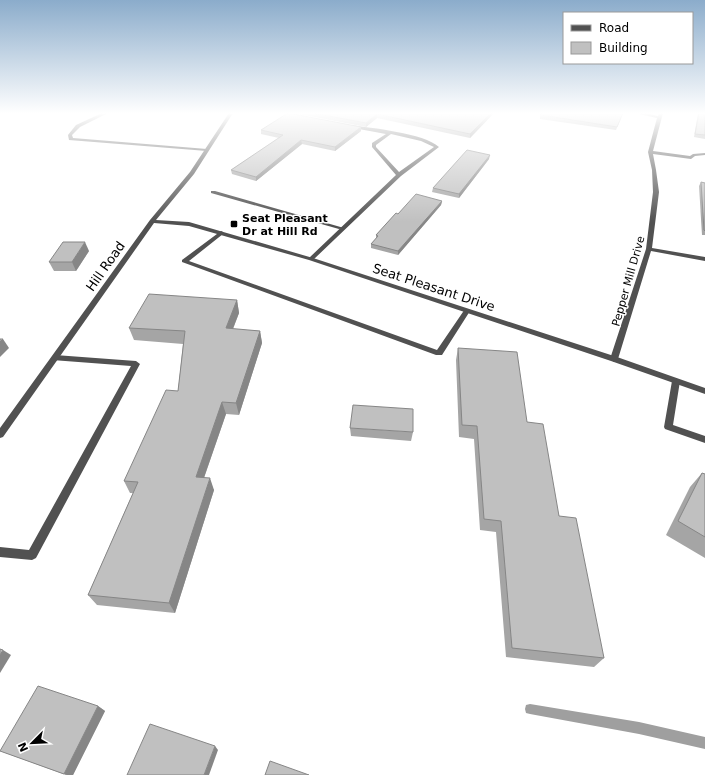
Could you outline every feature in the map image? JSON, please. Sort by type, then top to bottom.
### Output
[{"type":"street","points":[[196,149],[206,150]]},
{"type":"street","points":[[376,149],[399,175]]},
{"type":"street","points":[[311,259],[341,228],[399,175],[434,149]]},
{"type":"street","name":"Hill Road","points":[[0,435],[152,222],[192,173],[206,150]]},
{"type":"street","points":[[650,152],[690,158],[693,155],[705,154]]},
{"type":"street","name":"Pepper Mill Drive","points":[[614,359],[650,249],[656,192],[654,170],[650,152]]},
{"type":"street","points":[[213,192],[341,228]]},
{"type":"street","name":"Seat Pleasant Drive","points":[[152,222],[189,224],[311,259],[614,359],[705,391]]},
{"type":"street","points":[[221,233],[184,261],[439,353],[467,311]]},
{"type":"street","points":[[650,249],[705,259]]},
{"type":"street","points":[[0,552],[32,555],[136,364],[55,358]]},
{"type":"street","points":[[676,381],[668,427],[705,440]]},
{"type":"building","points":[[262,149],[290,149],[256,177],[231,170]]},
{"type":"building","points":[[467,150],[490,155],[459,194],[433,188]]},
{"type":"building","points":[[701,182],[705,183],[705,231],[704,230]]},
{"type":"building","points":[[416,194],[442,201],[398,251],[371,244],[378,236],[376,235]]},
{"type":"building","points":[[63,242],[85,242],[72,262],[49,262]]},
{"type":"building","points":[[149,294],[237,300],[226,328],[260,331],[236,403],[222,402],[196,477],[210,478],[169,603],[88,595],[138,482],[124,481],[166,390],[178,391],[185,331],[129,328]]},
{"type":"building","points":[[458,348],[517,352],[527,422],[543,424],[559,516],[576,518],[604,658],[512,648],[501,521],[484,519],[477,426],[462,425]]},
{"type":"building","points":[[353,405],[413,409],[413,432],[350,428]]},
{"type":"building","points":[[702,473],[705,474],[705,537],[678,521]]},
{"type":"building","points":[[38,686],[98,706],[64,774],[0,751]]},
{"type":"building","points":[[150,724],[215,746],[204,775],[127,775]]},
{"type":"building","points":[[270,761],[309,775],[265,775]]},
{"type":"waterway","points":[[530,709],[639,728],[705,743]]},
{"type":"place","name":"Seat Pleasant Dr at Hill Rd","points":[[234,224]]}]
